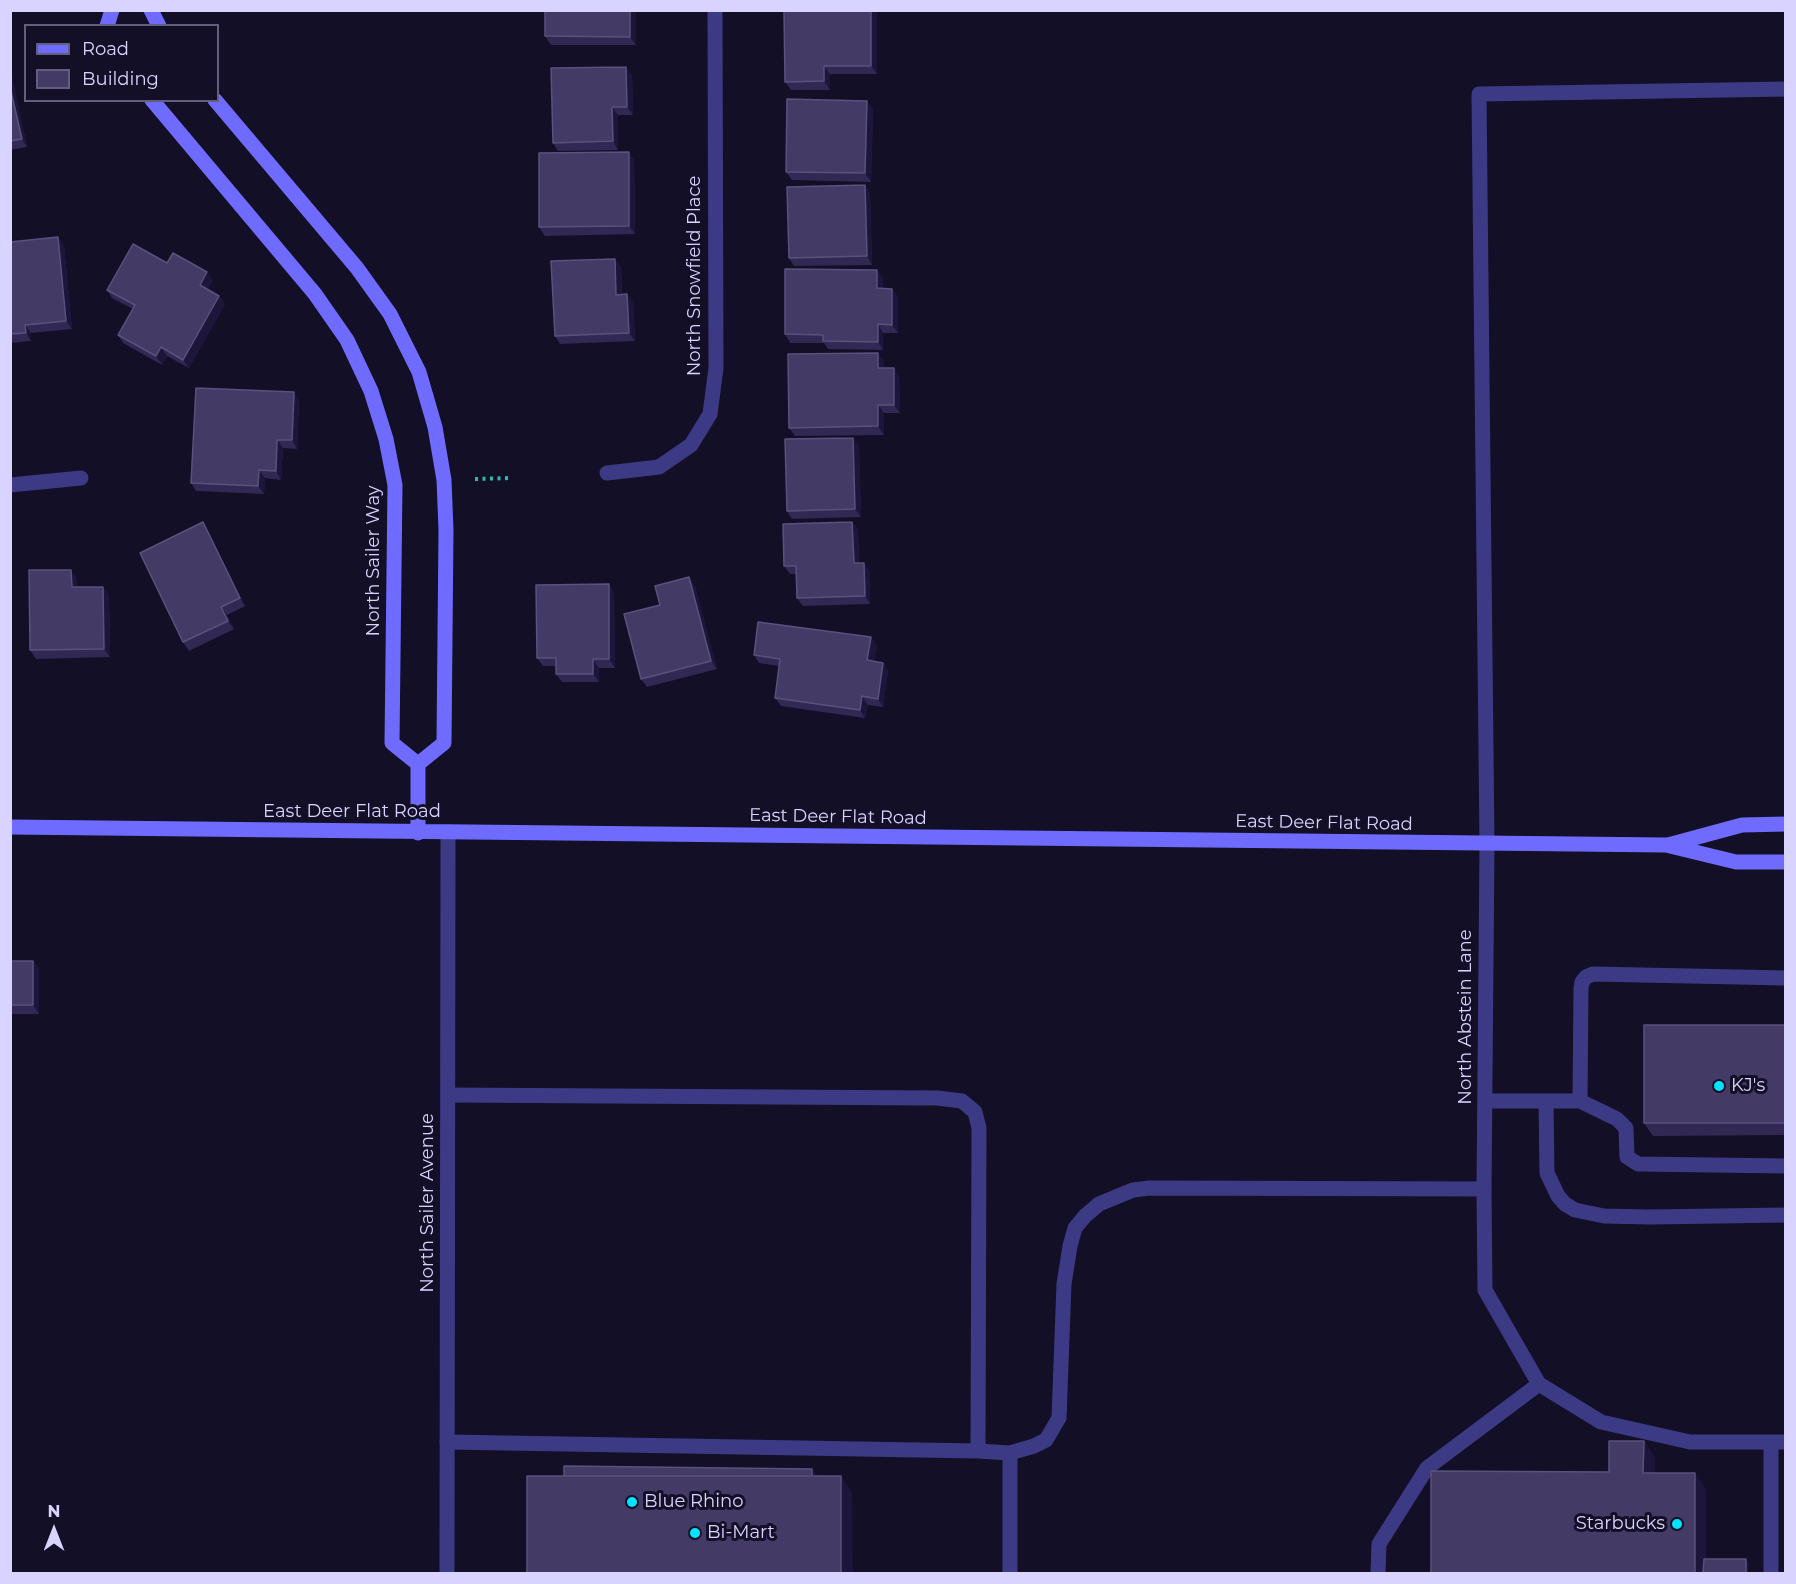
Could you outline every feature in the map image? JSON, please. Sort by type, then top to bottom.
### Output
[{"type":"main road","points":[[150,10],[158,24]]},
{"type":"main road","name":"North Sailer Way","points":[[154,102],[315,294],[347,340],[371,391],[386,439],[394,485],[392,743],[418,764]]},
{"type":"main road","points":[[217,102],[357,267],[390,314],[419,372],[435,427],[444,480],[446,530],[444,743],[418,764],[418,832]]},
{"type":"main road","name":"East Deer Flat Road","points":[[1666,845],[1742,825],[1785,824]]},
{"type":"main road","name":"East Deer Flat Road","points":[[10,827],[1487,845],[1666,845],[1736,862],[1785,862]]},
{"type":"street","name":"North Snowfield Place","points":[[607,473],[659,467],[692,445],[710,414],[716,368],[715,10]]},
{"type":"street","name":"North Abstein Lane","points":[[1539,1383],[1485,1290],[1487,845],[1479,94],[1785,89]]},
{"type":"street","points":[[10,485],[81,478]]},
{"type":"street","name":"North Sailer Avenue","points":[[447,1574],[448,832]]},
{"type":"street","points":[[1580,1101],[1581,988],[1586,977],[1593,975],[1785,978]]},
{"type":"street","points":[[448,1095],[937,1098],[962,1101],[975,1112],[980,1128],[978,1451]]},
{"type":"street","points":[[1485,1101],[1580,1101],[1617,1119],[1626,1128],[1627,1157],[1638,1164],[1785,1166]]},
{"type":"street","points":[[1545,1101],[1547,1173],[1558,1196],[1575,1210],[1589,1215],[1627,1217],[1785,1215]]},
{"type":"street","points":[[447,1442],[1010,1453],[1046,1440],[1059,1418],[1064,1284],[1070,1246],[1075,1228],[1099,1204],[1133,1190],[1150,1188],[1484,1189]]},
{"type":"street","points":[[1378,1574],[1379,1544],[1427,1468],[1539,1383],[1601,1422],[1690,1442],[1778,1442],[1771,1574]]},
{"type":"street","points":[[1010,1453],[1010,1574]]},
{"type":"path","points":[[475,479],[512,478]]},
{"type":"building","points":[[545,10],[630,10],[630,37],[545,36]]},
{"type":"building","points":[[784,10],[871,10],[871,66],[824,66],[824,81],[785,82]]},
{"type":"building","points":[[626,67],[627,107],[612,107],[613,141],[553,143],[551,68]]},
{"type":"building","points":[[10,87],[22,139],[10,141]]},
{"type":"building","points":[[787,99],[867,101],[865,173],[786,172]]},
{"type":"building","points":[[629,152],[629,226],[539,227],[539,153]]},
{"type":"building","points":[[865,185],[867,256],[789,258],[787,187]]},
{"type":"building","points":[[58,237],[66,321],[25,325],[26,333],[10,334],[10,242]]},
{"type":"building","points":[[133,244],[167,263],[173,253],[207,272],[200,285],[219,296],[183,360],[161,347],[156,356],[118,335],[135,305],[107,290]]},
{"type":"building","points":[[615,259],[616,295],[627,294],[629,333],[555,336],[551,261]]},
{"type":"building","points":[[785,269],[877,270],[877,288],[892,289],[892,325],[878,324],[878,342],[823,341],[823,335],[785,334]]},
{"type":"building","points":[[878,353],[878,368],[894,368],[894,405],[878,405],[878,426],[789,428],[788,354]]},
{"type":"building","points":[[196,388],[294,392],[292,440],[277,440],[276,471],[259,470],[258,486],[191,483]]},
{"type":"building","points":[[853,438],[855,509],[787,511],[785,439]]},
{"type":"building","points":[[203,522],[240,598],[221,607],[228,621],[183,642],[140,553]]},
{"type":"building","points":[[852,522],[854,563],[864,563],[865,596],[797,598],[796,566],[784,566],[783,524]]},
{"type":"building","points":[[29,570],[71,570],[72,587],[103,587],[104,649],[30,650]]},
{"type":"building","points":[[689,577],[711,661],[641,679],[624,614],[660,605],[655,586]]},
{"type":"building","points":[[609,584],[609,659],[593,659],[593,674],[556,674],[556,658],[537,658],[536,585]]},
{"type":"building","points":[[758,622],[871,637],[867,660],[883,663],[878,699],[862,696],[860,710],[775,698],[780,659],[754,655]]},
{"type":"building","points":[[10,961],[33,961],[33,1005],[10,1005]]},
{"type":"building","name":"KJ's","points":[[1644,1025],[1785,1025],[1785,1123],[1644,1123]]},
{"type":"building","points":[[1609,1441],[1644,1441],[1643,1473],[1695,1473],[1695,1574],[1431,1574],[1431,1471],[1609,1472]]},
{"type":"building","points":[[564,1466],[812,1469],[812,1476],[564,1476]]},
{"type":"building","name":"Bi-Mart","points":[[527,1476],[841,1476],[841,1574],[527,1574]]},
{"type":"building","points":[[1704,1559],[1746,1559],[1746,1574],[1703,1574]]},
{"type":"place","name":"KJ's","points":[[1719,1086]]},
{"type":"place","name":"Blue Rhino","points":[[632,1502]]},
{"type":"place","name":"Starbucks","points":[[1677,1524]]},
{"type":"place","name":"Bi-Mart","points":[[695,1533]]}]
